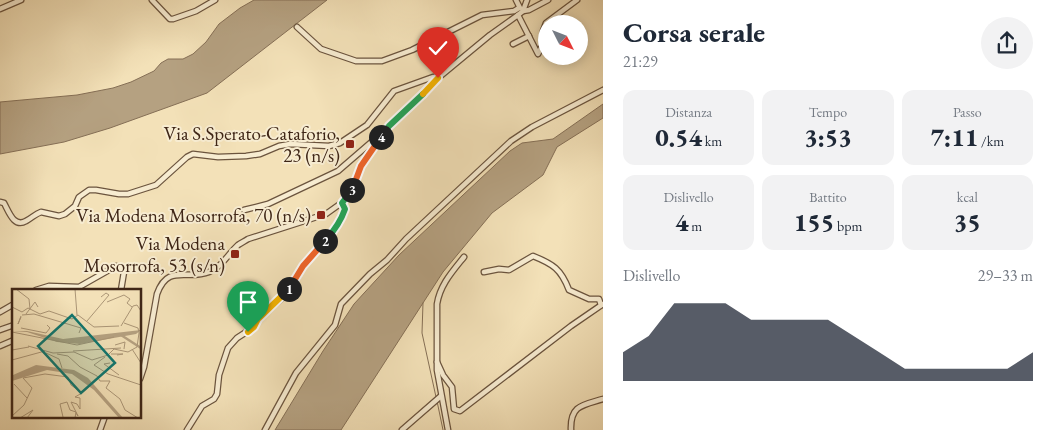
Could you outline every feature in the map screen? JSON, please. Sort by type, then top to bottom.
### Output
[{"type":"street","points":[[0,9],[21,0]]},
{"type":"street","points":[[152,0],[173,19],[196,11],[215,0]]},
{"type":"street","points":[[516,0],[521,9]]},
{"type":"street","points":[[244,210],[268,204],[338,171],[389,127],[438,78],[490,35],[518,15],[527,0]]},
{"type":"street","points":[[297,27],[321,49],[356,61],[382,61],[412,50],[482,15],[521,9],[529,10],[548,0]]},
{"type":"street","points":[[518,15],[538,54],[545,40],[543,31],[546,23],[578,0]]},
{"type":"street","points":[[514,44],[529,36]]},
{"type":"street","points":[[0,202],[4,203],[14,220],[18,223],[24,223],[41,212],[59,216],[65,214],[75,206],[79,197],[89,190],[128,194],[156,185],[187,157],[193,154],[218,157],[246,156],[260,154],[279,146],[290,144],[329,146],[340,143],[367,125],[394,91],[433,77],[438,78]]},
{"type":"street","points":[[265,430],[296,373],[335,325],[341,304],[370,274],[388,260],[406,239],[511,141],[532,127],[603,90]]},
{"type":"street","points":[[141,376],[160,284],[178,274],[210,272],[218,267],[238,245],[248,239],[326,214],[347,199],[353,189],[361,166],[389,127]]},
{"type":"street","points":[[187,430],[202,406],[214,399],[217,394],[219,375],[228,348],[237,338],[254,327],[258,319],[283,297],[294,284],[303,266],[337,226],[345,209],[342,203]]},
{"type":"street","points":[[438,362],[443,375],[452,387],[454,409],[457,411],[464,409],[602,304],[599,299],[589,299],[569,290],[564,278],[557,269],[533,256],[509,270],[499,269],[484,272]]},
{"type":"street","points":[[448,430],[436,370],[438,362],[438,297],[445,281],[464,257]]},
{"type":"street","points":[[39,289],[49,286],[79,287],[116,266],[124,272],[121,289]]},
{"type":"street","points":[[0,312],[12,305]]},
{"type":"street","points":[[0,330],[12,326]]},
{"type":"street","points":[[0,346],[12,341]]},
{"type":"street","points":[[402,430],[440,397]]},
{"type":"street","points":[[571,430],[571,420],[574,412],[580,406],[603,399]]},
{"type":"street","points":[[100,430],[104,418]]},
{"type":"shaded area","points":[[254,0],[327,0],[207,93],[110,128],[64,142],[0,154],[0,102],[77,95],[113,88],[131,82],[154,71],[161,63],[168,59],[183,59],[193,54],[206,42],[219,24]]},
{"type":"shaded area","points":[[603,104],[603,118],[557,147],[543,175],[492,213],[443,272],[341,430],[275,430],[354,304],[399,255],[510,151],[522,143],[553,139]]},
{"type":"waterway","points":[[423,303],[422,333],[436,397]]},
{"type":"waterway","points":[[437,401],[443,430]]},
{"type":"place","name":"Via S.Sperato-Cataforio, 23 (n/s)","points":[[350,144]]},
{"type":"place","name":"Via Modena Mosorrofa, 70 (n/s)","points":[[321,215]]},
{"type":"place","name":"Via Modena Mosorrofa, 53 (s/n)","points":[[235,254]]},
{"type":"route","points":[[248,332],[270,306],[283,297],[294,284],[303,266],[332,234],[345,209],[342,203],[353,189],[361,166],[383,134],[438,78]]}]
